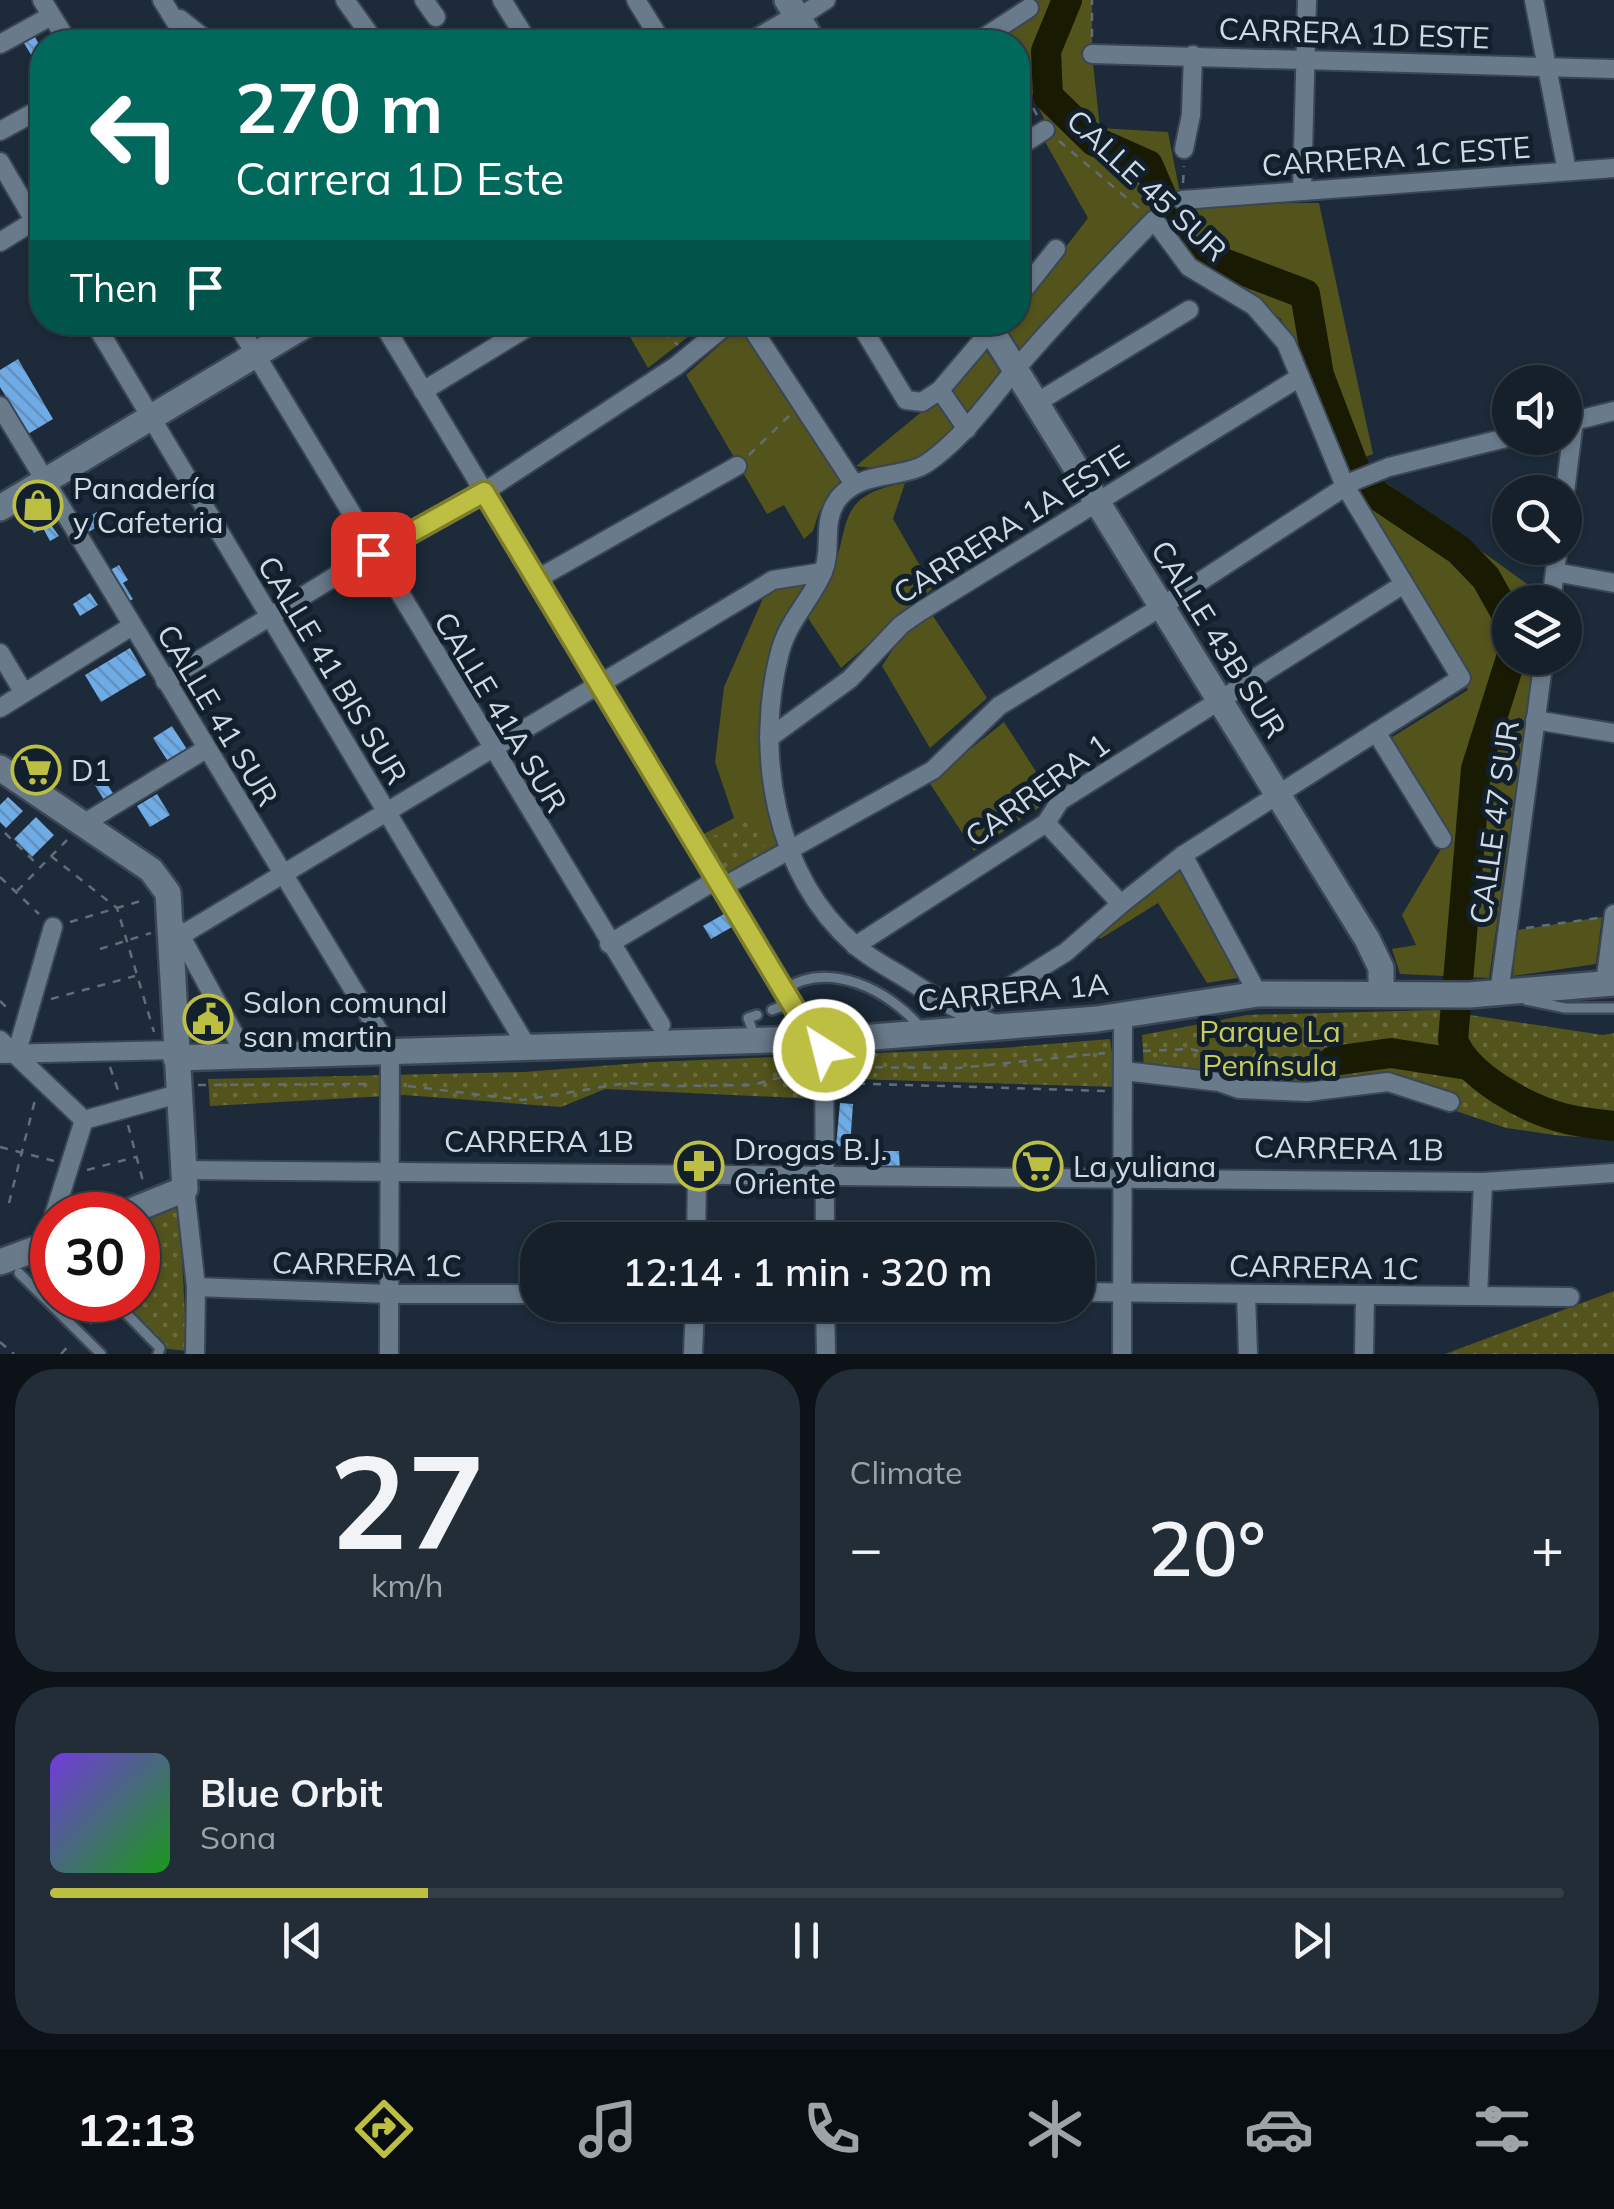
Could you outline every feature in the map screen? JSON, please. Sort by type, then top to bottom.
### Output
[{"type":"main road","points":[[769,30],[793,9]]},
{"type":"main road","points":[[0,508],[288,335]]},
{"type":"main road","name":"CALLE 43B SUR","points":[[996,335],[1374,951],[1382,976],[1381,994]]},
{"type":"main road","points":[[0,768],[83,824],[170,910],[170,1053],[183,1090],[184,1179]]},
{"type":"main road","name":"CARRERA 1A","points":[[170,1053],[246,1056],[819,1039],[1123,1015],[1258,994],[1611,991]]},
{"type":"main road","name":"CARRERA 1B","points":[[160,1193],[184,1179]]},
{"type":"street","points":[[344,0],[366,30]]},
{"type":"street","points":[[424,0],[436,17]]},
{"type":"street","points":[[502,0],[521,30]]},
{"type":"street","points":[[636,0],[655,30]]},
{"type":"street","points":[[793,9],[826,0]]},
{"type":"street","points":[[1302,191],[1307,0]]},
{"type":"street","points":[[1534,0],[1567,172]]},
{"type":"street","points":[[167,6],[181,30]]},
{"type":"street","points":[[167,6],[195,30]]},
{"type":"street","points":[[0,44],[46,8],[60,30]]},
{"type":"street","points":[[995,30],[1029,8]]},
{"type":"street","name":"CARRERA 1D ESTE","points":[[1092,54],[1614,69]]},
{"type":"street","points":[[1184,149],[1191,115],[1193,55]]},
{"type":"street","points":[[0,131],[30,115]]},
{"type":"street","points":[[1030,139],[1045,130]]},
{"type":"street","points":[[0,162],[30,208]]},
{"type":"street","name":"CARRERA 1C ESTE","points":[[1182,200],[1614,168]]},
{"type":"street","points":[[1002,1027],[966,1014],[855,946],[821,909],[789,851],[776,800],[768,738],[781,648],[795,615],[823,572],[830,515],[837,500],[854,484],[870,477],[922,466],[967,429],[1015,370],[1154,220]]},
{"type":"street","name":"CALLE 45 SUR","points":[[1154,220],[1189,267],[1254,306],[1286,344],[1404,584],[1460,678],[1376,732]]},
{"type":"street","points":[[0,242],[30,228]]},
{"type":"street","points":[[1030,283],[1056,249]]},
{"type":"street","points":[[1036,404],[1190,310]]},
{"type":"street","name":"CALLE 41 BIS SUR","points":[[102,335],[526,1046]]},
{"type":"street","name":"CALLE 41A SUR","points":[[243,335],[660,1025]]},
{"type":"street","points":[[390,335],[718,884],[787,997],[819,1039],[824,1075],[825,1222]]},
{"type":"street","points":[[423,391],[515,335]]},
{"type":"street","points":[[165,681],[373,554],[484,492],[714,335]]},
{"type":"street","points":[[756,335],[854,484]]},
{"type":"street","points":[[867,335],[906,400],[922,402],[940,390],[983,335]]},
{"type":"street","name":"CARRERA 1A ESTE","points":[[768,738],[850,680],[901,625],[921,611],[1300,377]]},
{"type":"street","points":[[940,390],[967,429]]},
{"type":"street","name":"CALLE 41 SUR","points":[[0,406],[390,1050]]},
{"type":"street","points":[[1582,419],[1614,411]]},
{"type":"street","points":[[609,944],[718,884],[789,851],[933,770],[999,706],[1354,481],[1492,442]]},
{"type":"street","points":[[537,579],[737,466]]},
{"type":"street","points":[[1553,585],[1556,565]]},
{"type":"street","points":[[246,1056],[170,910],[282,875],[772,580],[823,572]]},
{"type":"street","points":[[1555,572],[1614,583]]},
{"type":"street","name":"CARRERA 1","points":[[855,946],[1046,823],[1060,801],[1404,584]]},
{"type":"street","points":[[0,708],[132,626]]},
{"type":"street","points":[[0,652],[24,693]]},
{"type":"street","name":"CALLE 47 SUR","points":[[1499,994],[1542,675]]},
{"type":"street","points":[[1535,720],[1614,734]]},
{"type":"street","points":[[966,1014],[1066,952],[1182,855],[1376,732],[1442,838]]},
{"type":"street","points":[[83,824],[206,749]]},
{"type":"street","points":[[1046,823],[1121,904]]},
{"type":"street","points":[[1182,855],[1258,994]]},
{"type":"street","points":[[1611,991],[1614,914]]},
{"type":"street","points":[[8,1054],[30,1005],[52,927]]},
{"type":"street","points":[[1122,1354],[1123,1015]]},
{"type":"street","points":[[0,1040],[8,1054],[84,1120]]},
{"type":"street","points":[[389,1354],[390,1050]]},
{"type":"street","points":[[8,1054],[170,1053]]},
{"type":"street","points":[[1124,1062],[1256,1090],[1307,1092],[1388,1082],[1450,1102]]},
{"type":"street","points":[[84,1120],[183,1090]]},
{"type":"street","points":[[61,1192],[84,1120]]},
{"type":"street","name":"CARRERA 1B","points":[[184,1179],[696,1174],[1483,1182],[1614,1173]]},
{"type":"street","points":[[696,1174],[696,1222]]},
{"type":"street","points":[[184,1179],[196,1287],[195,1354]]},
{"type":"street","points":[[1478,1296],[1483,1182]]},
{"type":"street","name":"CARRERA 1C","points":[[196,1287],[520,1294]]},
{"type":"street","name":"CARRERA 1C","points":[[1095,1292],[1570,1297]]},
{"type":"street","points":[[1246,1294],[1248,1354]]},
{"type":"street","points":[[1364,1354],[1365,1295]]},
{"type":"street","points":[[692,1354],[694,1322]]},
{"type":"street","points":[[826,1322],[826,1354]]},
{"type":"lane","points":[[772,1010],[787,997],[793,984],[820,976],[881,992],[926,1033]]},
{"type":"lane","points":[[752,1028],[748,1018],[757,1015]]},
{"type":"lane","points":[[10,1268],[102,1354]]},
{"type":"lane","points":[[134,1322],[160,1348],[158,1354]]},
{"type":"path","points":[[1092,0],[1092,54]]},
{"type":"path","points":[[418,30],[436,17]]},
{"type":"path","name":"CALLE 45 SUR","points":[[1030,102],[1045,130],[1154,220]]},
{"type":"path","points":[[1182,200],[1184,149]]},
{"type":"path","points":[[667,335],[691,354]]},
{"type":"path","points":[[737,466],[801,404]]},
{"type":"path","points":[[16,892],[83,824]]},
{"type":"path","points":[[5,833],[40,868]]},
{"type":"path","points":[[51,856],[117,908],[137,975],[170,1053]]},
{"type":"path","points":[[0,877],[52,927],[117,908],[170,910]]},
{"type":"path","points":[[100,949],[127,940],[170,910]]},
{"type":"path","points":[[1508,931],[1614,914]]},
{"type":"path","points":[[30,1005],[137,975]]},
{"type":"path","points":[[183,1090],[390,1083],[524,1100],[626,1083],[753,1085],[824,1075],[1124,1062],[1191,1048],[1274,1073]]},
{"type":"path","points":[[824,1075],[1124,1092]]},
{"type":"path","points":[[9,1203],[41,1080]]},
{"type":"path","points":[[0,1148],[68,1170],[136,1157]]},
{"type":"path","points":[[0,1342],[14,1354]]},
{"type":"green space","points":[[1028,0],[1092,0],[1092,54],[1100,128],[1168,132],[1182,204],[1319,203],[1373,454],[1340,467],[1310,383],[1281,319],[1181,254],[1153,209],[1020,359],[1006,335],[1030,335],[1030,293],[1088,218],[1044,140],[1047,125],[1030,89],[1030,30],[1010,30],[1035,10]]},
{"type":"green space","points":[[629,335],[690,335],[648,368]]},
{"type":"green space","points":[[731,335],[749,335],[844,476],[819,512],[813,531],[804,539],[784,505],[767,514],[686,375]]},
{"type":"green space","points":[[984,349],[1005,375],[970,418],[949,389]]},
{"type":"green space","points":[[931,404],[940,404],[959,432],[948,442],[912,462],[856,466]]},
{"type":"green space","points":[[1383,480],[1492,559],[1492,565],[1501,565],[1528,585],[1492,585],[1492,675],[1534,675],[1489,978],[1400,974],[1392,949],[1416,945],[1402,915],[1448,837],[1389,739],[1468,690],[1352,487]]},
{"type":"green space","points":[[905,483],[893,519],[933,588],[841,668],[808,618],[829,583],[849,515],[856,504],[883,488]]},
{"type":"green space","points":[[806,581],[776,650],[763,712],[765,777],[780,850],[725,880],[700,836],[734,818],[715,762],[724,687],[768,587]]},
{"type":"green space","points":[[931,613],[987,698],[930,748],[882,666],[903,634]]},
{"type":"green space","points":[[1004,722],[1053,798],[974,851],[929,782]]},
{"type":"green space","points":[[750,818],[767,852],[724,873],[707,839]]},
{"type":"green space","points":[[1180,868],[1243,977],[1207,983],[1158,903],[1100,939],[1097,932]]},
{"type":"green space","points":[[1602,917],[1596,964],[1513,976],[1517,930]]},
{"type":"green space","points":[[1437,1010],[1603,1035],[1614,1033],[1614,1138],[1506,1128],[1444,1107],[1388,1077],[1284,1083],[1144,1069],[1142,1035],[1247,1015]]},
{"type":"green space","name":"Parque La Península","points":[[1110,1039],[1117,1087],[821,1078],[819,1099],[605,1089],[561,1107],[404,1095],[210,1106],[208,1079],[524,1072]]},
{"type":"green space","points":[[179,1205],[187,1351],[160,1348],[134,1322],[160,1322],[160,1213]]},
{"type":"green space","points":[[1614,1291],[1614,1354],[1445,1354]]},
{"type":"building","points":[[18,359],[53,419],[28,434],[0,387],[0,370]]},
{"type":"building","points":[[38,507],[59,536],[50,541],[43,528],[34,533],[24,515]]},
{"type":"building","points":[[97,512],[104,523],[85,534],[78,523]]},
{"type":"building","points":[[119,565],[128,580],[123,583],[133,599],[126,603],[107,572]]},
{"type":"building","points":[[90,593],[98,605],[80,616],[73,604]]},
{"type":"building","points":[[130,648],[146,675],[101,702],[85,675]]},
{"type":"building","points":[[172,726],[190,754],[171,766],[153,738]]},
{"type":"building","points":[[100,773],[116,798],[106,803],[91,779]]},
{"type":"building","points":[[157,794],[170,815],[150,827],[137,806]]},
{"type":"building","points":[[8,797],[23,811],[6,828],[0,822],[0,805]]},
{"type":"building","points":[[36,817],[54,835],[32,857],[14,839]]},
{"type":"building","points":[[724,914],[732,927],[711,939],[703,926]]},
{"type":"building","points":[[840,1103],[853,1104],[850,1147],[836,1146]]},
{"type":"building","points":[[1031,1142],[1046,1142],[1046,1173],[1031,1173]]},
{"type":"building","points":[[706,1149],[706,1171],[689,1171],[688,1150]]},
{"type":"building","points":[[880,1151],[899,1151],[900,1170],[881,1170]]},
{"type":"waterway","points":[[1067,0],[1046,51],[1048,96],[1094,141],[1148,165],[1184,248],[1305,294],[1319,375],[1356,472],[1377,495],[1459,550],[1492,589]]},
{"type":"waterway","points":[[1506,675],[1476,769],[1453,1040],[1471,1067],[1518,1100],[1567,1119],[1614,1126]]},
{"type":"waterway","points":[[1333,1061],[1391,1053],[1468,1065]]},
{"type":"place","name":"Panadería y Cafeteria","points":[[38,505]]},
{"type":"place","name":"D1","points":[[36,770]]},
{"type":"place","name":"Salon comunal san martin","points":[[208,1019]]},
{"type":"place","name":"Drogas B.J. Oriente","points":[[699,1166]]},
{"type":"place","name":"La yuliana","points":[[1038,1166]]},
{"type":"route","points":[[373,554],[484,492],[813,1039],[824,1039],[824,1050]]}]
